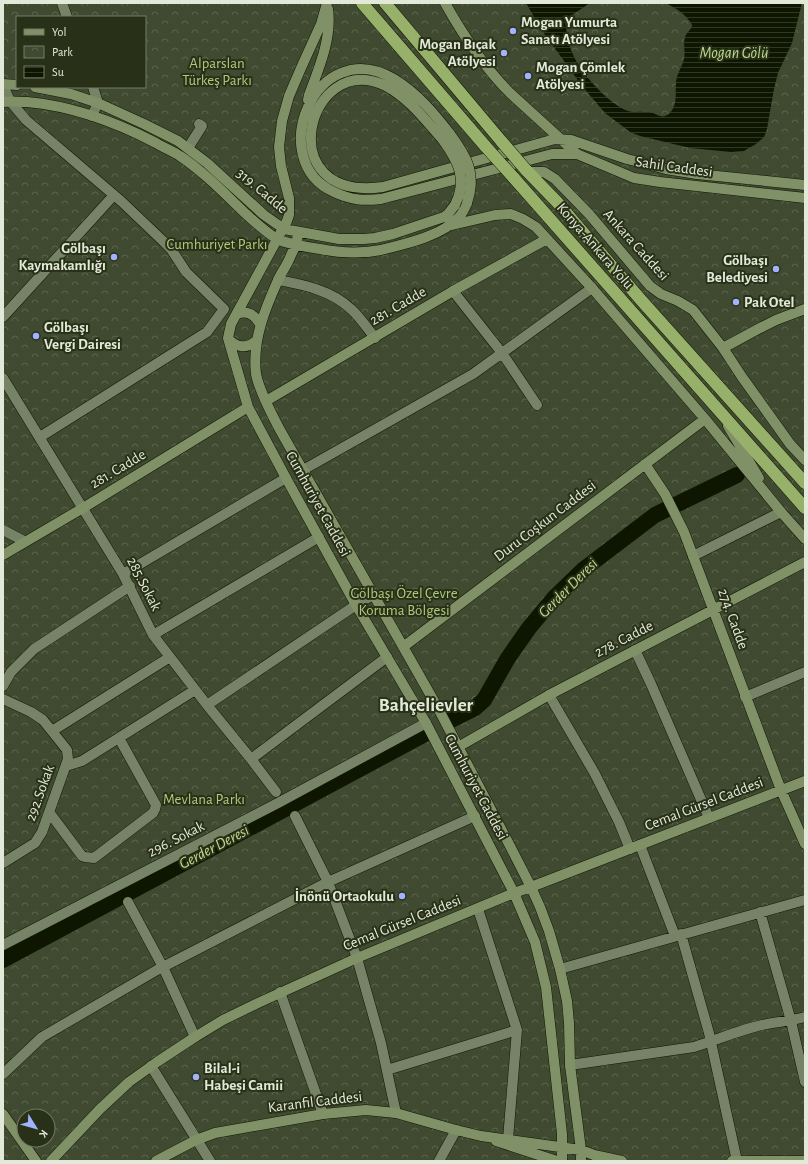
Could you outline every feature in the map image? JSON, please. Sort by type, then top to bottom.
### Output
[{"type":"highway","name":"Konya-Ankara Yolu","points":[[362,3],[486,147],[805,508]]},
{"type":"highway","points":[[385,3],[526,171],[557,202],[641,300],[805,483]]},
{"type":"street","points":[[62,3],[67,16]]},
{"type":"street","points":[[308,105],[309,94],[327,38],[329,25],[327,3]]},
{"type":"street","name":"Cumhuriyet Caddesi","points":[[327,3],[321,24],[300,68],[289,96],[282,121],[279,147],[288,190],[289,215],[284,229],[230,326],[228,338],[248,407],[356,605],[426,723],[514,892],[535,942],[546,987],[562,1134],[562,1161]]},
{"type":"street","name":"Sahil Caddesi","points":[[445,3],[464,34],[500,82],[558,139],[578,154],[634,178],[805,198]]},
{"type":"street","name":"319. Cadde","points":[[40,88],[71,94],[98,103],[166,134],[188,148],[207,163],[264,215],[284,229],[339,239],[355,240],[375,238],[393,234],[444,217],[455,204],[461,190],[461,176],[446,137],[426,105],[405,86],[387,75],[358,69],[347,71],[328,81],[313,97],[308,105],[301,137],[304,158],[311,174],[316,180],[331,191],[349,198],[361,201],[381,199],[552,154],[578,154]]},
{"type":"street","name":"319. Cadde","points":[[450,225],[460,217],[467,203],[471,187],[472,179],[470,169],[464,154],[401,97],[385,86],[367,80],[349,82],[334,89],[322,101],[312,121],[311,145],[319,167],[325,174],[339,183],[355,188],[364,189],[383,187],[398,183],[558,139]]},
{"type":"street","points":[[16,85],[3,85],[6,101],[26,120],[114,195],[172,249],[186,272],[224,309],[207,332],[40,437]]},
{"type":"street","points":[[92,116],[98,103],[93,88]]},
{"type":"street","name":"319. Cadde","points":[[6,101],[46,104],[76,110],[141,135],[179,156],[200,172],[256,224],[278,239],[295,245],[332,252],[372,252],[394,247],[427,236],[450,225],[495,215],[511,214],[523,218],[536,227],[546,239]]},
{"type":"street","points":[[188,148],[202,126],[199,124]]},
{"type":"street","points":[[558,139],[571,140],[627,159],[666,169],[697,174],[805,185]]},
{"type":"street","name":"Ankara Caddesi","points":[[526,171],[544,172],[555,179],[589,214],[650,286],[661,294],[678,301],[693,310],[723,348],[746,384],[790,444],[805,460]]},
{"type":"street","points":[[3,317],[114,195]]},
{"type":"street","name":"Cumhuriyet Caddesi","points":[[299,232],[291,256],[278,280],[260,324],[256,341],[256,374],[272,414],[439,710],[531,887],[549,931],[560,969],[566,1001],[569,1023],[570,1065],[581,1150],[581,1161]]},
{"type":"street","points":[[546,239],[592,288],[805,539]]},
{"type":"street","name":"281. Cadde","points":[[266,402],[453,291],[546,239]]},
{"type":"street","points":[[278,280],[300,284],[329,294],[350,308],[375,338]]},
{"type":"street","points":[[303,470],[473,374],[592,288]]},
{"type":"street","points":[[453,291],[502,353],[537,405]]},
{"type":"street","points":[[723,348],[762,327],[805,309]]},
{"type":"street","points":[[237,314],[244,312],[253,315],[260,324]]},
{"type":"street","points":[[216,320],[230,326]]},
{"type":"street","points":[[228,338],[231,342],[245,347],[256,341]]},
{"type":"street","name":"285.Sokak","points":[[3,378],[124,574],[153,635],[206,705],[251,759],[276,792]]},
{"type":"street","name":"281. Cadde","points":[[3,555],[248,407]]},
{"type":"street","points":[[719,411],[778,509]]},
{"type":"street","name":"Duru Coşkun Caddesi","points":[[403,647],[704,419]]},
{"type":"street","name":"274. Cadde","points":[[645,464],[665,494],[684,532],[781,790],[804,839]]},
{"type":"street","points":[[124,574],[286,478]]},
{"type":"street","points":[[693,556],[778,509]]},
{"type":"street","points":[[3,530],[24,542]]},
{"type":"street","points":[[153,635],[318,537]]},
{"type":"street","name":"278. Cadde","points":[[458,747],[549,695],[805,562]]},
{"type":"street","points":[[3,686],[11,672],[34,649],[130,586]]},
{"type":"street","points":[[206,705],[373,595]]},
{"type":"street","points":[[635,650],[709,818]]},
{"type":"street","points":[[52,731],[170,657]]},
{"type":"street","points":[[251,759],[387,657]]},
{"type":"street","points":[[745,697],[805,672]]},
{"type":"street","points":[[66,766],[82,761],[195,690]]},
{"type":"street","points":[[549,695],[595,774],[619,822],[635,847],[678,935],[707,1027],[737,1161]]},
{"type":"street","name":"292.Sokak","points":[[3,699],[31,712],[43,720],[66,750],[68,759],[42,832],[35,843],[3,863]]},
{"type":"street","name":"296. Sokak","points":[[3,945],[278,803],[426,723]]},
{"type":"street","points":[[50,812],[82,856],[90,858],[94,858],[153,813],[156,805],[119,738]]},
{"type":"street","name":"Cemal Gürsel Caddesi","points":[[51,1161],[100,1109],[129,1082],[151,1066],[223,1020],[280,992],[357,958],[514,892],[531,887],[805,781]]},
{"type":"street","points":[[295,816],[328,882],[357,958],[380,1043],[396,1114]]},
{"type":"street","points":[[3,1074],[42,1037],[163,967],[328,882],[475,816]]},
{"type":"street","points":[[560,969],[805,900]]},
{"type":"street","points":[[128,902],[163,967],[195,1037]]},
{"type":"street","points":[[478,908],[517,1030],[508,1139]]},
{"type":"street","points":[[760,912],[792,1021],[805,1082]]},
{"type":"street","points":[[280,992],[323,1114]]},
{"type":"street","points":[[570,1065],[694,1047],[762,1024],[792,1021],[805,1017]]},
{"type":"street","points":[[386,1070],[517,1030]]},
{"type":"street","points":[[151,1066],[210,1161]]},
{"type":"street","name":"Karanfil Caddesi","points":[[156,1161],[196,1140],[215,1133],[323,1114],[366,1110],[396,1114],[481,1136],[557,1161]]},
{"type":"street","points":[[3,1114],[36,1161]]},
{"type":"street","points":[[439,1161],[456,1130]]},
{"type":"street","name":"Karanfil Caddesi","points":[[481,1136],[581,1150],[594,1155],[622,1161]]},
{"type":"street","points":[[732,1161],[805,1161]]},
{"type":"green space","name":"Gölbaşı Özel Çevre Koruma Bölgesi","points":[[3,3],[805,3],[805,1161],[3,1161]]},
{"type":"water","name":"Mogan Gölü","points":[[526,3],[590,3],[566,19],[565,22],[571,49],[575,59],[587,77],[612,102],[630,112],[649,112],[659,116],[666,116],[674,107],[678,73],[684,56],[685,38],[692,25],[680,12],[665,3],[802,3],[792,43],[778,73],[767,129],[764,137],[744,151],[731,152],[690,148],[640,136],[630,132],[605,113],[582,86],[541,29]]},
{"type":"waterway","name":"Gerder Deresi","points":[[449,721],[475,708],[484,700],[508,658],[529,628],[554,598],[584,569],[655,515],[737,475]]},
{"type":"waterway","name":"Gerder Deresi","points":[[3,960],[425,734]]},
{"type":"place","name":"Mogan Yumurta Sanatı Atölyesi","points":[[513,31]]},
{"type":"place","name":"Mogan Bıçak Atölyesi","points":[[504,53]]},
{"type":"place","name":"Mogan Çömlek Atölyesi","points":[[528,76]]},
{"type":"place","name":"Gölbaşı Kaymakamlığı","points":[[114,257]]},
{"type":"place","name":"Gölbaşı Belediyesi","points":[[776,269]]},
{"type":"place","name":"Pak Otel","points":[[736,302]]},
{"type":"place","name":"Gölbaşı Vergi Dairesi","points":[[36,336]]},
{"type":"place","name":"İnönü Ortaokulu","points":[[402,896]]},
{"type":"place","name":"Bilal-i Habeşi Camii","points":[[196,1077]]},
{"type":"district","name":"Bahçelievler","points":[[426,705]]},
{"type":"park label","name":"Alparslan Türkeş Parkı","points":[[217,72]]},
{"type":"park label","name":"Cumhuriyet Parkı","points":[[217,244]]},
{"type":"park label","name":"Mevlana Parkı","points":[[204,799]]}]
